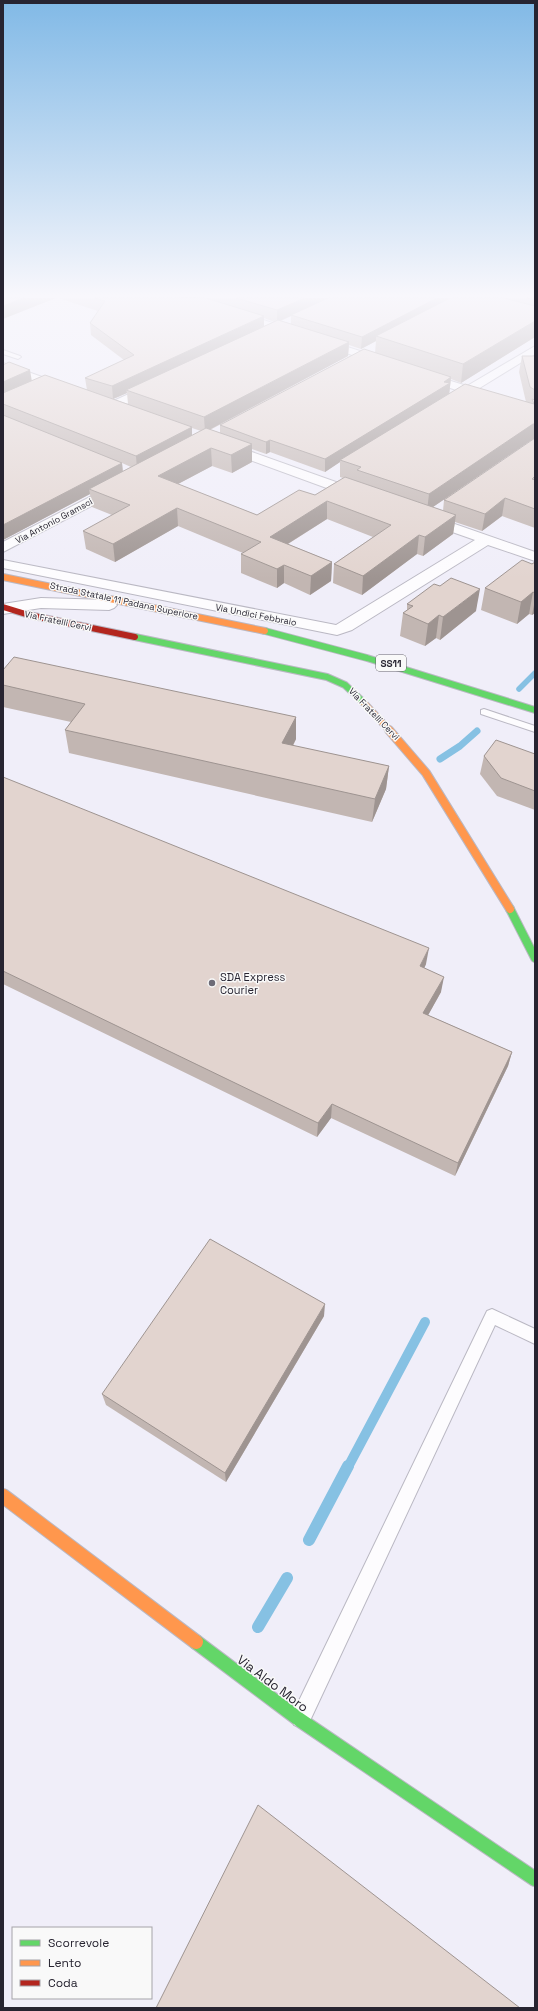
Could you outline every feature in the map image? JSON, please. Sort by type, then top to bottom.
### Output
[{"type":"street","points":[[113,406],[144,392]]},
{"type":"street","points":[[447,403],[466,392]]},
{"type":"street","points":[[475,392],[535,412]]},
{"type":"street","points":[[99,401],[126,411]]},
{"type":"street","points":[[210,442],[370,498]]},
{"type":"street","points":[[321,481],[334,473]]},
{"type":"street","name":"Via Antonio Gramsci","points":[[3,548],[132,479]]},
{"type":"street","points":[[428,519],[444,508]]},
{"type":"street","points":[[412,513],[535,557]]},
{"type":"street","name":"Via Undici Febbraio","points":[[3,564],[337,630],[346,627],[486,540]]},
{"type":"street","name":"Strada Statale 11 Padana Superiore","points":[[3,577],[145,605],[361,654],[535,710]]},
{"type":"street","name":"Strada Statale 11 Padana Superiore","points":[[3,584],[108,605],[245,627]]},
{"type":"street","points":[[4,608],[41,603],[108,605]]},
{"type":"street","name":"Via Fratelli Cervi","points":[[4,608],[29,615],[327,678],[345,685],[353,691],[414,757],[438,791],[520,926],[535,958]]},
{"type":"street","name":"Via Aldo Moro","points":[[3,1496],[300,1720],[535,1879]]},
{"type":"lane","points":[[484,712],[535,729]]},
{"type":"lane","points":[[300,1720],[492,1316],[535,1337]]},
{"type":"building","points":[[93,392],[192,427],[136,456],[3,404],[3,393]]},
{"type":"building","points":[[131,392],[253,392],[204,417]]},
{"type":"building","points":[[283,392],[435,392],[325,459],[270,440],[266,442],[220,425]]},
{"type":"building","points":[[452,392],[492,392],[534,404],[532,399],[535,400],[535,424],[429,494],[357,470],[361,467],[340,460]]},
{"type":"building","points":[[3,415],[122,463],[3,525]]},
{"type":"building","points":[[206,428],[252,444],[231,455],[211,448],[158,476],[257,515],[299,490],[315,495],[345,477],[456,515],[425,537],[419,535],[363,576],[334,564],[391,525],[327,501],[270,537],[332,562],[311,576],[284,565],[277,569],[241,554],[261,542],[177,508],[113,544],[83,531],[130,505],[89,489]]},
{"type":"building","points":[[535,438],[535,476],[532,479],[535,480],[535,509],[505,498],[485,514],[444,500]]},
{"type":"building","points":[[522,560],[532,564],[535,562],[535,593],[533,592],[521,602],[485,588]]},
{"type":"building","points":[[451,578],[480,589],[443,617],[439,615],[428,624],[403,613],[413,606],[407,604],[434,584],[440,586]]},
{"type":"building","points":[[14,657],[296,717],[282,743],[389,766],[375,799],[65,730],[85,704],[3,685],[3,670]]},
{"type":"building","points":[[496,740],[535,754],[535,791],[501,778],[484,756]]},
{"type":"building","name":"SDA Express Courier","points":[[3,777],[429,948],[420,966],[444,977],[423,1013],[512,1052],[458,1163],[332,1104],[318,1123],[3,971]]},
{"type":"building","points":[[210,1239],[325,1304],[225,1473],[102,1394]]},
{"type":"building","points":[[258,1805],[520,2008],[156,2008]]},
{"type":"waterway","points":[[519,689],[535,673]]},
{"type":"waterway","points":[[440,759],[460,746],[477,731]]},
{"type":"waterway","points":[[348,1467],[425,1322]]},
{"type":"waterway","points":[[309,1540],[348,1466]]},
{"type":"waterway","points":[[258,1627],[287,1578]]},
{"type":"traffic: fast","points":[[265,631],[367,658],[535,710]]},
{"type":"traffic: fast","points":[[135,637],[327,677],[345,685],[363,702]]},
{"type":"traffic: fast","points":[[510,909],[535,958]]},
{"type":"traffic: fast","points":[[196,1642],[300,1720],[535,1879]]},
{"type":"traffic: slow","points":[[3,577],[145,605],[265,631]]},
{"type":"traffic: slow","points":[[363,702],[414,757],[426,773],[510,909]]},
{"type":"traffic: slow","points":[[3,1496],[196,1642]]},
{"type":"traffic: jam","points":[[3,607],[29,615],[135,637]]},
{"type":"place","name":"SDA Express Courier","points":[[212,983]]}]
